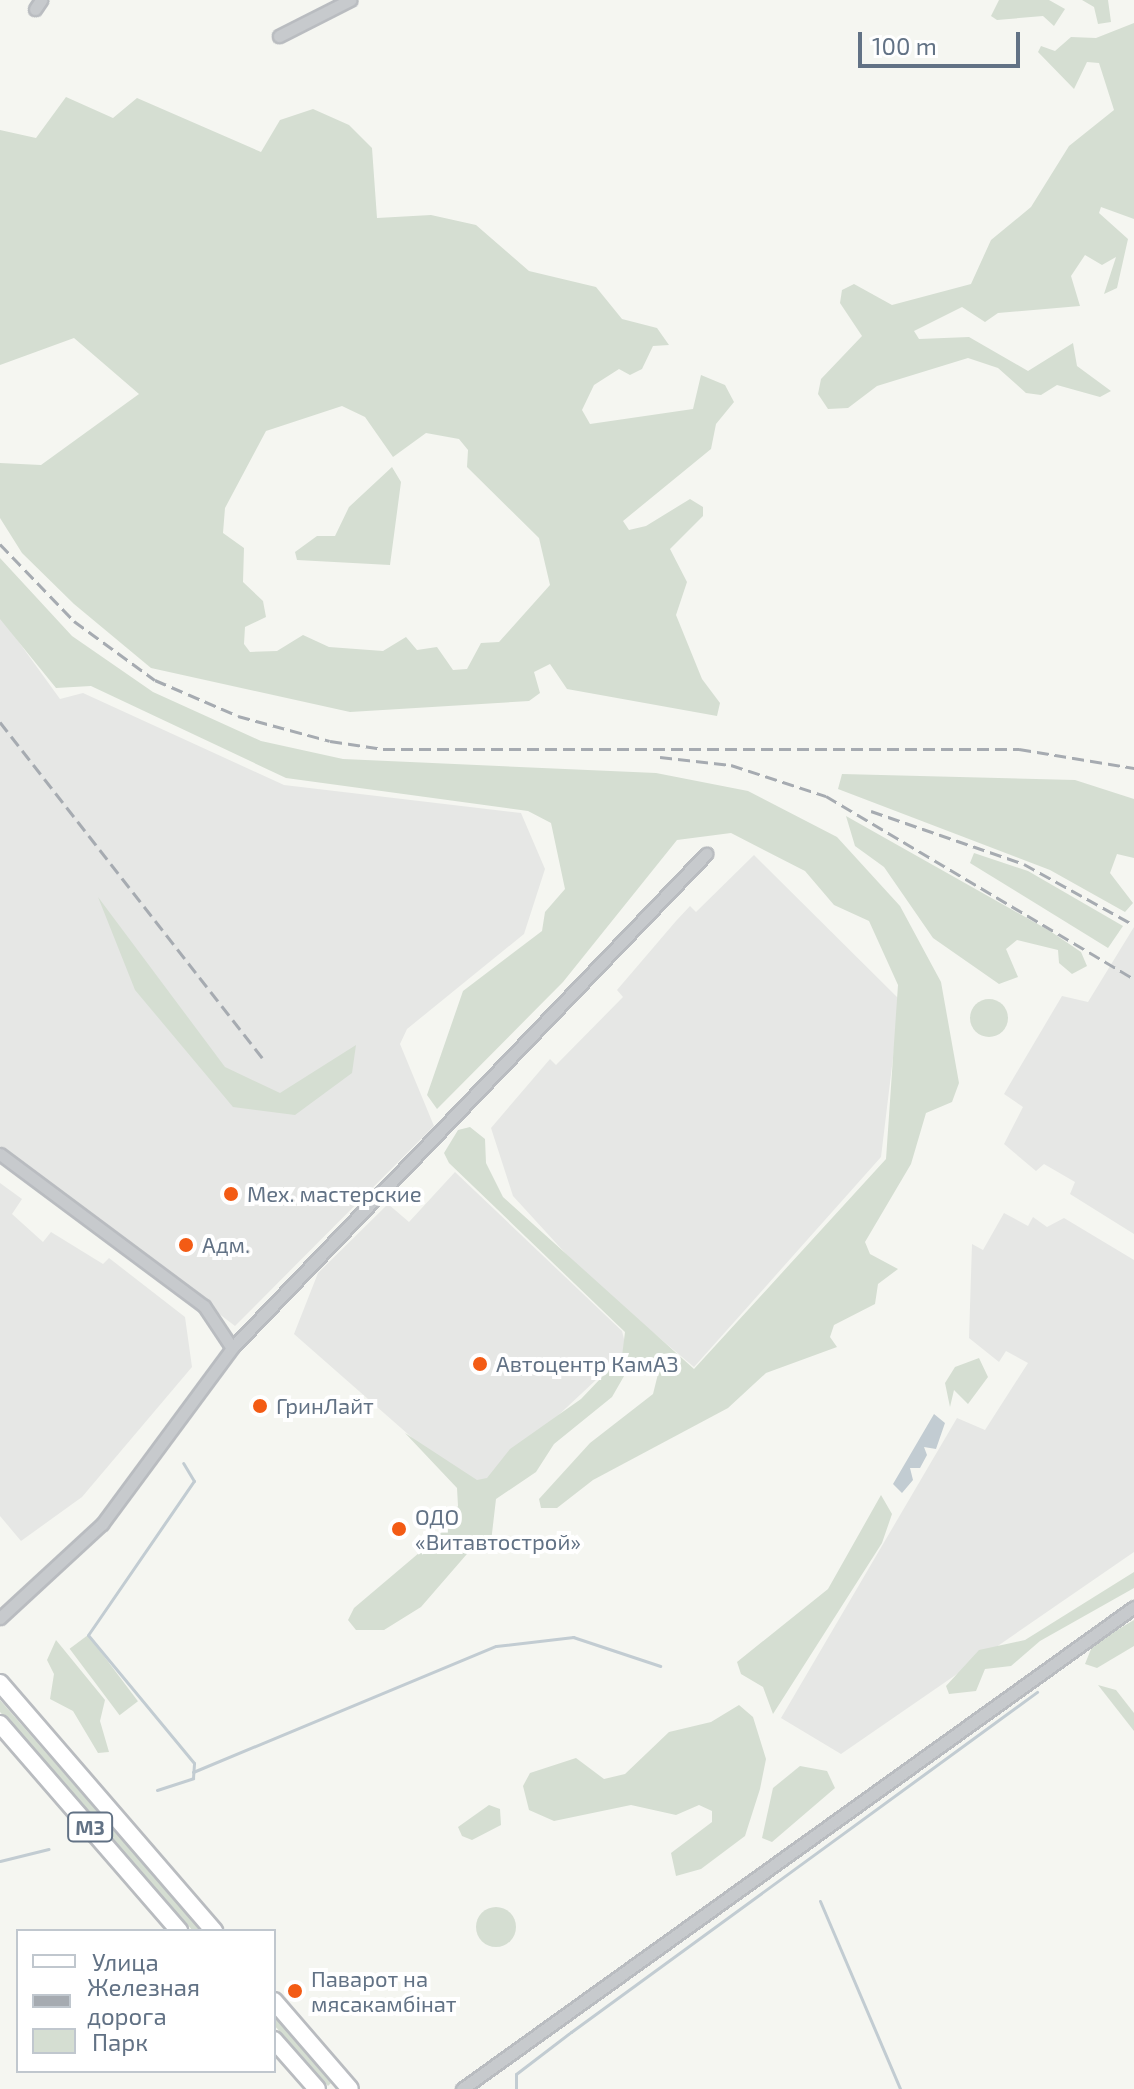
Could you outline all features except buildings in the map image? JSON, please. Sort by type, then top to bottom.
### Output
[{"type":"main road","name":"М3","points":[[0,1683],[212,1929]]},
{"type":"main road","name":"М3","points":[[0,1724],[177,1929]]},
{"type":"main road","points":[[276,2003],[350,2089]]},
{"type":"main road","points":[[276,2042],[317,2089]]},
{"type":"street","points":[[279,36],[350,0]]},
{"type":"street","points":[[0,1626],[3,1614],[102,1524],[232,1348],[706,854]]},
{"type":"street","points":[[0,1154],[204,1306],[232,1348]]},
{"type":"street","points":[[462,2089],[1134,1607]]},
{"type":"shaded area","points":[[0,616],[60,699],[83,693],[284,785],[521,813],[545,869],[524,934],[407,1029],[400,1044],[434,1126],[235,1326],[0,1146]]},
{"type":"shaded area","points":[[754,855],[900,1000],[881,1157],[694,1367],[589,1279],[513,1196],[491,1128],[550,1059],[556,1065],[623,997],[617,990],[690,906],[696,912]]},
{"type":"shaded area","points":[[1134,927],[1134,1234],[1070,1194],[1075,1182],[1044,1164],[1036,1171],[1004,1144],[1023,1107],[1004,1094],[1062,996],[1088,1002]]},
{"type":"shaded area","points":[[455,1172],[622,1331],[627,1351],[475,1493],[294,1334],[318,1273],[388,1204],[409,1222]]},
{"type":"shaded area","points":[[0,1183],[22,1199],[12,1214],[43,1242],[51,1232],[103,1264],[109,1258],[185,1317],[192,1367],[82,1497],[21,1541],[0,1516]]},
{"type":"shaded area","points":[[1004,1213],[1028,1226],[1033,1217],[1047,1227],[1064,1218],[1134,1260],[1134,1552],[841,1754],[781,1718],[957,1418],[985,1430],[1028,1363],[1006,1351],[999,1362],[969,1338],[972,1244],[983,1250]]},
{"type":"shaded area","points":[[934,1414],[945,1423],[936,1449],[924,1447],[927,1455],[920,1468],[910,1468],[913,1480],[902,1493],[893,1484]]},
{"type":"green space","points":[[999,0],[1049,0],[1065,9],[1054,26],[1043,16],[997,20],[991,16]]},
{"type":"green space","points":[[1082,0],[1108,0],[1111,22],[1098,24],[1094,7]]},
{"type":"green space","points":[[1134,23],[1134,219],[1101,207],[1099,213],[1128,239],[1117,288],[1104,294],[1116,257],[1102,265],[1085,255],[1071,276],[1080,306],[998,313],[985,322],[962,307],[914,331],[919,339],[969,337],[1028,371],[1073,343],[1077,366],[1111,391],[1100,397],[1057,385],[1041,395],[1026,393],[998,368],[968,358],[877,386],[848,408],[828,409],[818,394],[821,379],[862,336],[840,303],[842,290],[854,284],[892,305],[971,284],[991,240],[1031,207],[1069,146],[1114,110],[1099,63],[1087,62],[1074,89],[1038,52],[1041,46],[1055,51],[1071,37],[1096,38]]},
{"type":"green space","points":[[66,97],[113,118],[137,98],[261,152],[280,120],[313,109],[349,125],[372,148],[377,218],[431,215],[476,225],[529,271],[596,287],[622,319],[657,328],[669,345],[653,346],[642,369],[630,375],[619,369],[594,385],[582,410],[590,424],[693,409],[701,375],[725,385],[734,402],[716,424],[711,449],[623,521],[629,530],[646,526],[690,499],[703,507],[703,516],[670,549],[687,582],[676,615],[702,679],[720,703],[717,716],[567,689],[550,664],[534,672],[540,693],[529,701],[350,712],[151,668],[74,604],[22,553],[0,518],[0,463],[41,465],[139,394],[74,338],[0,365],[0,130],[36,138]],"holes":[[[342,406],[365,417],[393,457],[426,433],[459,439],[468,450],[467,467],[539,538],[550,585],[499,642],[481,643],[467,669],[453,670],[437,647],[417,650],[406,637],[383,651],[329,647],[303,635],[277,651],[250,652],[244,644],[245,627],[266,617],[263,601],[243,582],[244,548],[223,533],[225,508],[266,431]]]},
{"type":"green space","points":[[392,467],[401,482],[390,565],[297,560],[295,552],[317,536],[335,536],[349,507]]},
{"type":"green space","points":[[0,558],[72,636],[153,692],[261,741],[343,759],[656,773],[748,791],[837,837],[900,906],[941,982],[959,1083],[952,1102],[926,1113],[911,1164],[865,1242],[870,1254],[898,1269],[878,1284],[875,1304],[834,1325],[830,1337],[837,1347],[766,1373],[728,1408],[593,1480],[557,1508],[541,1508],[539,1499],[590,1443],[653,1394],[658,1374],[648,1358],[631,1364],[612,1397],[554,1444],[536,1472],[496,1499],[491,1542],[473,1547],[421,1607],[384,1630],[356,1630],[348,1620],[354,1608],[439,1536],[458,1506],[457,1488],[405,1433],[477,1480],[487,1478],[510,1449],[581,1399],[622,1356],[625,1332],[449,1163],[444,1153],[458,1130],[470,1127],[485,1139],[486,1163],[503,1197],[694,1369],[886,1159],[898,985],[869,921],[834,905],[805,871],[731,833],[677,840],[563,982],[437,1109],[427,1095],[463,991],[542,931],[545,912],[565,889],[551,823],[528,811],[286,778],[91,686],[56,688],[0,619]]},
{"type":"green space","points":[[842,774],[1075,780],[1134,799],[1134,858],[1117,854],[1110,873],[1133,903],[1125,912],[1050,870],[838,789]]},
{"type":"green space","points":[[846,816],[1050,931],[1081,952],[1087,966],[1072,974],[1059,963],[1058,950],[1017,940],[1006,949],[1018,977],[999,984],[933,938],[884,867],[855,846]]},
{"type":"green space","points":[[974,853],[1028,871],[1123,926],[1108,948],[970,863]]},
{"type":"green space","points":[[98,897],[225,1067],[280,1093],[356,1045],[352,1073],[295,1115],[233,1107],[135,990]]},
{"type":"green space","points":[[989,999],[1002,1005],[1008,1018],[1002,1031],[989,1037],[976,1031],[970,1018],[976,1005]]},
{"type":"green space","points":[[979,1358],[988,1377],[968,1404],[954,1390],[950,1407],[945,1383],[955,1367]]},
{"type":"green space","points":[[881,1495],[892,1514],[882,1543],[773,1714],[763,1687],[741,1674],[737,1662],[828,1589]]},
{"type":"green space","points":[[1134,1572],[1134,1588],[1040,1641],[1011,1666],[985,1669],[976,1691],[949,1694],[946,1686],[979,1650],[1025,1640]]},
{"type":"green space","points":[[1134,1620],[1134,1646],[1097,1668],[1085,1664],[1093,1644]]},
{"type":"green space","points":[[88,1635],[138,1701],[120,1715],[70,1649]]},
{"type":"green space","points":[[56,1640],[105,1700],[100,1721],[109,1752],[98,1753],[73,1711],[50,1699],[54,1674],[47,1660]]},
{"type":"green space","points":[[1098,1685],[1116,1690],[1134,1713],[1134,1731]]},
{"type":"green space","points":[[0,1700],[201,1929],[191,1929],[0,1712]]},
{"type":"green space","points":[[739,1705],[753,1717],[766,1759],[760,1789],[745,1836],[701,1869],[676,1876],[671,1853],[712,1822],[712,1811],[699,1805],[676,1815],[631,1805],[554,1821],[529,1810],[523,1786],[530,1773],[576,1758],[604,1779],[625,1774],[669,1732],[711,1722]]},
{"type":"green space","points":[[800,1766],[827,1771],[835,1788],[772,1842],[762,1838],[773,1788]]},
{"type":"green space","points":[[489,1805],[500,1809],[501,1825],[472,1840],[462,1836],[458,1827]]},
{"type":"green space","points":[[496,1907],[510,1913],[516,1927],[510,1941],[496,1947],[482,1941],[476,1927],[482,1913]]},
{"type":"green space","points":[[276,2018],[331,2083],[328,2086],[276,2027]]},
{"type":"waterway","points":[[157,1790],[193,1778],[194,1763],[88,1635],[194,1481],[183,1463]]},
{"type":"waterway","points":[[193,1772],[496,1646],[573,1637],[660,1666]]},
{"type":"waterway","points":[[516,2089],[516,2074],[571,2032],[1037,1692]]},
{"type":"waterway","points":[[0,1861],[49,1849]]},
{"type":"waterway","points":[[820,1901],[900,2089]]},
{"type":"railway","points":[[0,544],[74,621],[155,680],[238,716],[330,741],[383,749],[1019,749],[1134,768]]},
{"type":"railway","points":[[0,722],[263,1059]]},
{"type":"railway","points":[[660,757],[731,765],[826,796],[1134,979]]},
{"type":"railway","points":[[871,811],[1024,864],[1134,925]]},
{"type":"place","name":"Мех. мастерские","points":[[231,1194]]},
{"type":"place","name":"Адм.","points":[[186,1245]]},
{"type":"place","name":"Автоцентр КамАЗ","points":[[480,1364]]},
{"type":"place","name":"ГринЛайт","points":[[260,1406]]},
{"type":"place","name":"ОДО «Витавтострой»","points":[[399,1529]]},
{"type":"place","name":"Паварот на мясакамбінат","points":[[295,1991]]}]
